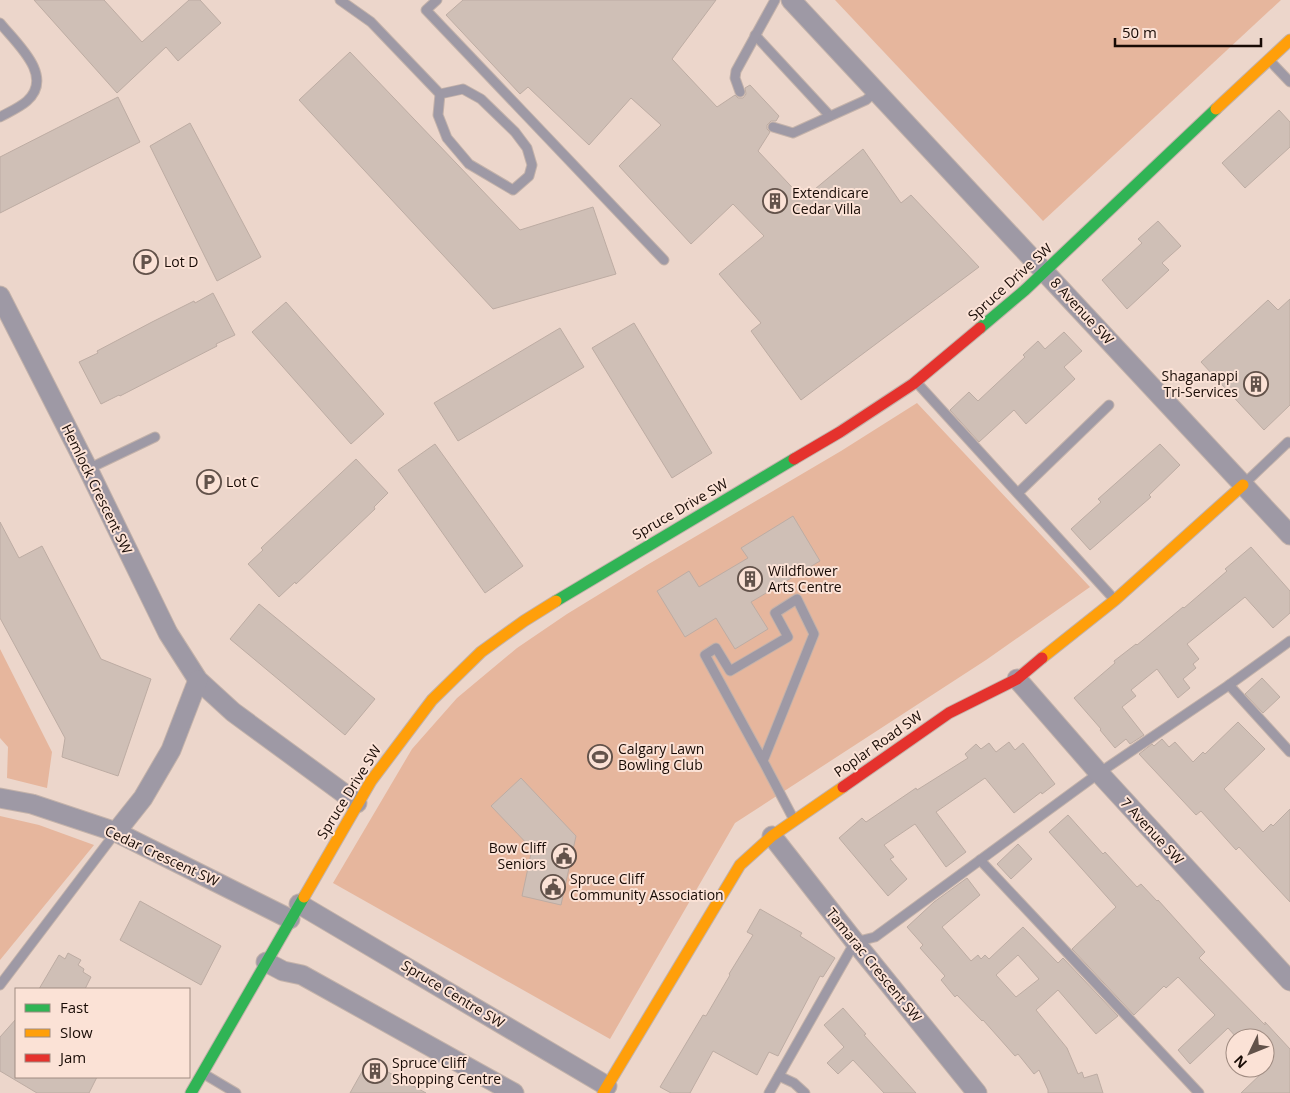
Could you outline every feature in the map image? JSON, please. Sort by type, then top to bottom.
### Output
[{"type":"street","name":"8 Avenue SW","points":[[791,0],[1290,535]]},
{"type":"street","name":"Spruce Drive SW","points":[[191,1093],[294,911],[380,766],[432,700],[481,652],[524,621],[584,583],[840,432],[947,358],[1045,271],[1290,40]]},
{"type":"street","name":"Hemlock Crescent SW","points":[[0,296],[88,469],[168,633],[198,680],[233,712],[357,803]]},
{"type":"street","name":"Poplar Road SW","points":[[605,1089],[740,865],[772,836],[949,713],[1017,679],[1115,600],[1243,485]]},
{"type":"street","name":"7 Avenue SW","points":[[1017,679],[1098,773],[1290,981]]},
{"type":"street","points":[[116,832],[142,798],[171,750],[198,680]]},
{"type":"street","name":"Cedar Crescent SW","points":[[0,798],[32,804],[116,832],[294,911]]},
{"type":"street","name":"Tamarac Crescent SW","points":[[772,836],[977,1093]]},
{"type":"street","name":"Spruce Centre SW","points":[[294,911],[605,1089]]},
{"type":"street","points":[[266,962],[283,971],[302,975],[514,1093]]},
{"type":"lane","points":[[340,0],[371,22],[440,94],[438,115],[447,138],[469,164],[513,190],[528,176],[532,165],[527,148],[515,132],[481,99],[463,89],[440,94]]},
{"type":"lane","points":[[437,0],[426,10],[664,260]]},
{"type":"lane","points":[[740,92],[735,78],[736,71],[775,0]]},
{"type":"lane","points":[[0,23],[28,56],[37,79],[36,88],[30,98],[0,117]]},
{"type":"lane","points":[[755,35],[830,116]]},
{"type":"lane","points":[[1269,60],[1290,82]]},
{"type":"lane","points":[[774,127],[793,133],[866,100],[876,91]]},
{"type":"lane","points":[[916,381],[1115,600]]},
{"type":"lane","points":[[1018,493],[1109,405]]},
{"type":"lane","points":[[88,469],[155,437]]},
{"type":"lane","points":[[1243,485],[1288,442],[1290,443]]},
{"type":"lane","points":[[764,761],[814,634],[797,599],[775,613],[788,637],[730,671],[716,648],[705,655],[795,820]]},
{"type":"lane","points":[[769,1093],[855,942],[875,937],[1098,773],[1229,686],[1290,641]]},
{"type":"lane","points":[[1229,686],[1290,752]]},
{"type":"lane","points":[[0,985],[116,832]]},
{"type":"lane","points":[[980,860],[1199,1093]]},
{"type":"lane","points":[[202,1073],[236,1093]]},
{"type":"lane","points":[[779,1076],[794,1083],[805,1093]]},
{"type":"shaded area","points":[[835,0],[1281,0],[1043,221]]},
{"type":"shaded area","points":[[917,403],[1090,587],[986,660],[735,823],[610,1039],[333,883],[412,749],[457,698],[517,648],[567,614],[647,565],[841,451]]},
{"type":"shaded area","points":[[0,649],[52,752],[47,788],[7,778],[8,747],[0,738]]},
{"type":"shaded area","points":[[0,816],[39,825],[94,845],[0,960]]},
{"type":"building","points":[[34,0],[104,0],[142,42],[189,0],[200,0],[221,23],[178,61],[166,47],[117,93]]},
{"type":"building","name":"Extendicare Cedar Villa","points":[[463,0],[716,0],[672,59],[717,107],[735,95],[738,98],[743,98],[746,94],[745,88],[750,85],[779,116],[776,121],[771,121],[767,125],[767,129],[770,132],[758,151],[803,199],[863,149],[901,203],[911,195],[979,267],[801,400],[751,331],[761,323],[719,274],[764,236],[733,204],[691,244],[619,166],[661,125],[631,98],[589,145],[528,87],[520,94],[446,15]]},
{"type":"building","points":[[350,52],[520,230],[593,207],[616,274],[493,309],[299,100]]},
{"type":"building","points":[[118,97],[140,142],[0,213],[0,157]]},
{"type":"building","points":[[1279,110],[1290,122],[1290,147],[1245,188],[1222,163]]},
{"type":"building","points":[[190,123],[261,257],[217,281],[150,146]]},
{"type":"building","points":[[1158,221],[1181,246],[1162,263],[1169,270],[1127,309],[1102,280],[1142,243],[1138,239]]},
{"type":"building","points":[[213,293],[235,335],[120,396],[101,404],[79,362],[152,322]]},
{"type":"building","name":"Shaganappi Tri-Services","points":[[1290,299],[1290,405],[1264,430],[1201,362],[1268,300],[1278,310]]},
{"type":"building","points":[[286,302],[384,414],[351,444],[252,332]]},
{"type":"building","points":[[634,323],[712,453],[672,478],[592,348]]},
{"type":"building","points":[[560,328],[584,367],[458,441],[434,403]]},
{"type":"building","points":[[1064,332],[1082,351],[1064,367],[1075,379],[1026,424],[1014,410],[979,442],[950,410],[969,392],[978,401],[1025,357],[1023,355],[1038,341],[1045,349]]},
{"type":"building","points":[[435,444],[523,566],[485,593],[398,470]]},
{"type":"building","points":[[1160,444],[1180,465],[1149,495],[1151,497],[1090,550],[1071,529],[1101,502],[1098,499]]},
{"type":"building","points":[[356,459],[388,493],[374,507],[375,509],[296,584],[295,582],[279,597],[248,564],[263,550],[261,548]]},
{"type":"building","name":"Wildflower Arts Centre","points":[[793,516],[820,561],[751,602],[768,629],[735,649],[716,618],[685,637],[657,591],[689,571],[699,587],[748,558],[741,548]]},
{"type":"building","points":[[0,522],[19,558],[42,546],[101,659],[151,679],[118,776],[62,757],[65,738],[0,618]]},
{"type":"building","points":[[1251,547],[1290,591],[1290,613],[1273,628],[1245,597],[1187,644],[1199,659],[1193,664],[1196,668],[1183,679],[1190,688],[1178,698],[1157,669],[1131,690],[1136,696],[1122,707],[1144,735],[1130,744],[1126,739],[1115,748],[1074,698],[1115,663],[1114,661],[1184,608],[1227,571],[1225,569]]},
{"type":"building","points":[[259,604],[375,699],[345,735],[230,639]]},
{"type":"building","points":[[1262,678],[1280,697],[1263,713],[1245,694]]},
{"type":"building","points":[[1238,722],[1265,749],[1224,789],[1263,832],[1271,824],[1273,826],[1290,809],[1290,902],[1239,847],[1236,850],[1201,811],[1196,815],[1139,754],[1162,739],[1169,747],[1175,742],[1193,762],[1203,752],[1205,754]]},
{"type":"building","points":[[1009,742],[1015,750],[1023,743],[1055,784],[1042,794],[1041,792],[1014,813],[985,778],[936,812],[966,852],[946,867],[915,824],[884,845],[894,857],[890,859],[907,879],[888,896],[839,838],[862,818],[866,822],[916,788],[917,790],[968,758],[965,754],[976,744],[981,749],[989,743],[996,752]]},
{"type":"building","points":[[521,778],[576,836],[561,905],[522,896],[532,849],[491,806]]},
{"type":"building","points":[[1068,815],[1103,854],[1105,852],[1137,887],[1141,884],[1158,900],[1205,952],[1199,958],[1265,1025],[1265,1022],[1271,1028],[1225,1028],[1225,1031],[1190,1064],[1178,1050],[1215,1015],[1178,977],[1166,988],[1164,986],[1134,1015],[1072,949],[1116,907],[1049,832]]},
{"type":"building","points":[[1018,844],[1032,859],[1011,879],[997,864]]},
{"type":"building","points":[[967,878],[980,895],[942,927],[971,961],[978,955],[981,959],[985,955],[989,959],[1023,927],[1058,963],[1063,958],[1118,1016],[1096,1034],[1058,990],[1036,1010],[1067,1048],[1078,1074],[1082,1072],[1084,1078],[1097,1074],[1103,1093],[1048,1093],[1039,1070],[1034,1074],[1018,1054],[1015,1056],[983,1020],[957,995],[955,997],[941,980],[945,976],[920,948],[923,945],[907,927],[934,902]],"holes":[[[1018,955],[1039,979],[1016,997],[996,975]]]},
{"type":"building","points":[[140,901],[221,946],[201,985],[120,940]]},
{"type":"building","points":[[760,909],[802,933],[800,936],[835,958],[823,977],[820,976],[778,1056],[769,1052],[757,1075],[713,1051],[690,1093],[671,1093],[660,1087],[703,1015],[706,1016],[753,935],[747,932]]},
{"type":"building","points":[[68,953],[81,960],[78,965],[84,969],[83,972],[91,977],[86,988],[40,988],[59,955],[65,959]]},
{"type":"building","points":[[843,1008],[866,1034],[864,1035],[916,1093],[884,1093],[853,1060],[838,1074],[827,1063],[844,1047],[824,1025]]},
{"type":"building","points":[[15,1020],[15,1078],[96,1078],[89,1093],[37,1093],[0,1071],[0,1037]]},
{"type":"building","points":[[1275,1033],[1290,1049],[1290,1093],[1241,1093],[1257,1078],[1275,1078]]},
{"type":"building","name":"Spruce Cliff Shopping Centre","points":[[368,1061],[426,1093],[350,1093]]},
{"type":"traffic: fast","points":[[980,328],[1025,290],[1216,109]]},
{"type":"traffic: fast","points":[[556,601],[794,459]]},
{"type":"traffic: fast","points":[[191,1093],[304,897]]},
{"type":"traffic: slow","points":[[1216,109],[1290,40]]},
{"type":"traffic: slow","points":[[1042,658],[1115,600],[1243,485]]},
{"type":"traffic: slow","points":[[304,897],[371,781],[432,700],[481,652],[556,601]]},
{"type":"traffic: slow","points":[[603,1093],[740,865],[772,836],[843,787]]},
{"type":"traffic: jam","points":[[794,459],[840,432],[913,384],[980,328]]},
{"type":"traffic: jam","points":[[843,787],[949,713],[1017,679],[1042,658]]},
{"type":"place","name":"Extendicare Cedar Villa","points":[[775,201]]},
{"type":"place","name":"Lot D","points":[[146,262]]},
{"type":"place","name":"Shaganappi Tri-Services","points":[[1256,384]]},
{"type":"place","name":"Lot C","points":[[209,482]]},
{"type":"place","name":"Wildflower Arts Centre","points":[[750,579]]},
{"type":"place","name":"Calgary Lawn Bowling Club","points":[[600,757]]},
{"type":"place","name":"Bow Cliff Seniors","points":[[564,856]]},
{"type":"place","name":"Spruce Cliff Community Association","points":[[553,887]]},
{"type":"place","name":"Spruce Cliff Shopping Centre","points":[[375,1071]]}]
